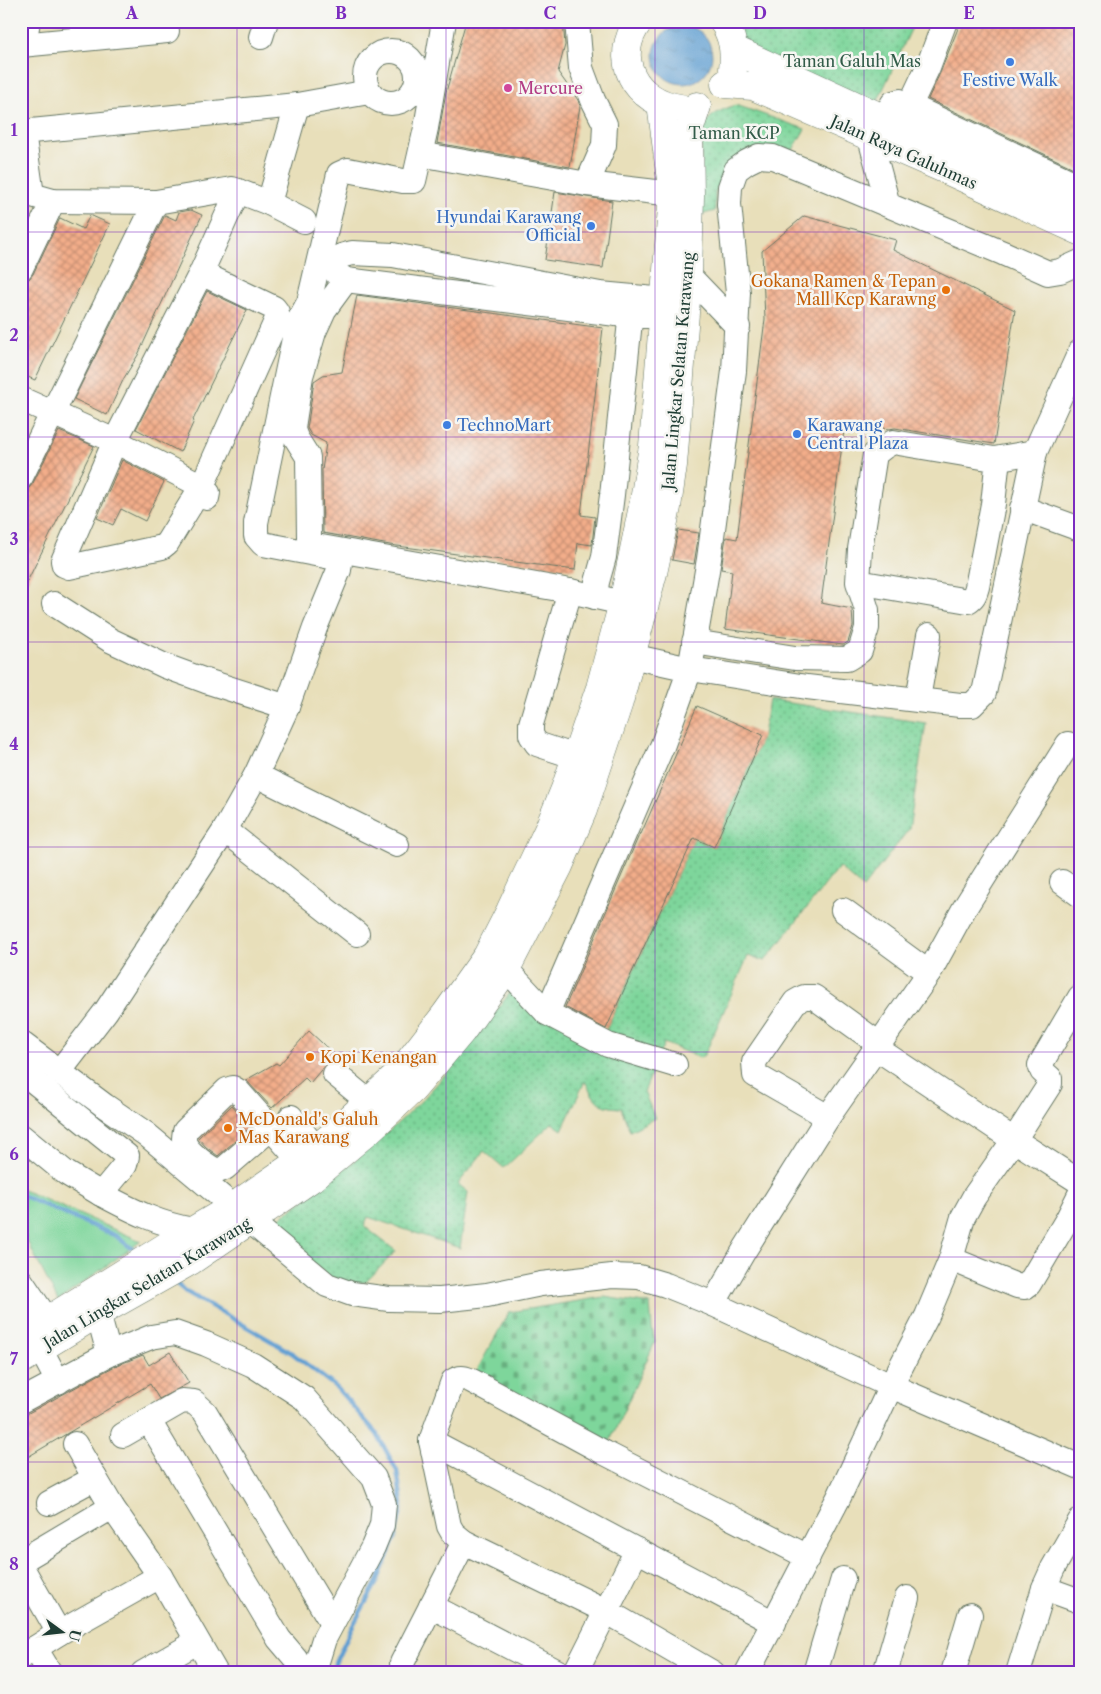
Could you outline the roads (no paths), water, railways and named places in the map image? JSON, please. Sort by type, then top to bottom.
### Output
[{"type":"main road","points":[[639,21],[633,30],[628,47],[628,64],[634,81],[646,95],[661,104],[679,108],[696,106],[712,98],[725,84],[733,68],[735,50],[730,33],[723,21]]},
{"type":"main road","name":"Jalan Raya Galuhmas","points":[[735,50],[756,74],[877,128],[1080,209]]},
{"type":"main road","name":"Jalan Raya Galuhmas","points":[[725,84],[756,74]]},
{"type":"main road","name":"Jalan Lingkar Selatan Karawang","points":[[28,1348],[98,1313],[167,1246],[194,1230],[242,1214],[312,1178],[369,1130],[413,1088],[462,1031],[506,969],[559,866],[583,810],[619,702],[653,573],[672,473],[688,275],[682,196],[661,104]]},
{"type":"main road","name":"Jalan Lingkar Selatan Karawang","points":[[28,1348],[48,1321],[125,1285],[192,1260],[369,1102],[404,1067],[445,1015],[487,956],[549,828],[576,758],[600,688],[623,603],[637,539],[653,446],[665,308],[682,196],[688,131],[696,106]]},
{"type":"main road","name":"Jalan Raya Galuhmas","points":[[877,128],[944,169],[1080,231]]},
{"type":"street","points":[[28,21],[23,45],[119,29],[167,32]]},
{"type":"street","points":[[577,21],[581,68],[593,100],[605,124],[604,145],[587,184]]},
{"type":"street","points":[[910,105],[928,67],[945,21]]},
{"type":"street","points":[[411,60],[444,23]]},
{"type":"street","points":[[59,1072],[106,1011],[225,830],[256,774],[287,707],[315,628],[340,570],[340,562],[336,558],[263,544],[256,536],[256,523],[297,324],[309,302],[339,174],[348,170],[403,181],[414,181],[426,128],[444,23]]},
{"type":"street","points":[[399,52],[411,60],[417,74],[417,82],[410,95],[404,100],[390,104],[383,103],[369,92],[364,80],[365,73],[371,59],[377,54],[399,52]]},
{"type":"street","points":[[21,268],[35,196],[22,132],[297,105],[369,92]]},
{"type":"street","points":[[888,205],[877,128],[893,103],[900,101],[1080,186]]},
{"type":"street","points":[[268,203],[297,105]]},
{"type":"street","points":[[431,156],[587,184],[682,196]]},
{"type":"street","points":[[547,1012],[663,744],[690,669],[711,550],[734,371],[738,327],[738,293],[729,204],[730,187],[736,170],[759,156],[773,157],[1048,273],[1060,271],[1080,262]]},
{"type":"street","points":[[35,196],[156,202],[232,188],[304,221]]},
{"type":"street","points":[[201,273],[274,308],[277,312],[277,319],[202,486],[162,547],[69,567],[64,565],[63,561],[115,442],[201,273],[238,191]]},
{"type":"street","points":[[21,477],[156,202]]},
{"type":"street","points":[[623,603],[570,591],[310,545],[308,457],[296,438],[293,430],[294,422],[301,376],[314,332],[324,310],[346,280],[337,274],[334,268],[336,261],[341,256],[352,253],[393,255],[600,294],[632,306],[665,308]]},
{"type":"street","points":[[688,275],[738,327]]},
{"type":"street","points":[[595,597],[604,557],[610,513],[632,306]]},
{"type":"street","points":[[631,656],[690,669],[808,687],[972,705],[984,693],[1035,452],[1080,352]]},
{"type":"street","points":[[21,399],[115,442],[202,486]]},
{"type":"street","points":[[694,642],[795,658],[847,659],[860,650],[866,628],[867,610],[858,582],[860,549],[875,454],[884,446],[893,442],[994,459],[1035,452]]},
{"type":"street","points":[[858,582],[968,602],[975,595],[977,588],[990,523],[997,467],[994,459]]},
{"type":"street","points":[[990,523],[1021,518],[1080,529]]},
{"type":"street","points":[[570,591],[531,724],[530,735],[537,744],[576,758]]},
{"type":"street","points":[[54,604],[110,640],[164,666],[206,682],[287,707]]},
{"type":"street","points":[[918,699],[929,635]]},
{"type":"street","points":[[713,1304],[745,1249],[828,1117],[929,972],[964,909],[1068,744]]},
{"type":"street","points":[[256,774],[397,845]]},
{"type":"street","points":[[225,830],[357,934]]},
{"type":"street","points":[[843,910],[929,972]]},
{"type":"street","points":[[506,969],[547,1012],[608,1045],[675,1065]]},
{"type":"street","points":[[828,1117],[756,1075],[754,1062],[795,1002],[804,997],[814,997],[878,1046],[1014,1140],[1080,1182]]},
{"type":"street","points":[[747,1673],[840,1497],[890,1386],[927,1316],[952,1259],[963,1217],[974,1197],[1050,1084],[1050,1078],[1042,1071],[1040,1065],[1080,997]]},
{"type":"street","points":[[21,1042],[59,1072],[146,1134],[327,1284],[352,1294],[389,1299],[440,1300],[487,1295],[541,1284],[612,1276],[640,1277],[666,1285],[713,1304],[890,1386],[1080,1467]]},
{"type":"street","points":[[21,1071],[127,1156],[125,1165],[101,1194]]},
{"type":"street","points":[[335,1074],[369,1102]]},
{"type":"street","points":[[281,1122],[308,1155]]},
{"type":"street","points":[[21,1136],[66,1173],[101,1194],[142,1216],[175,1227],[194,1230]]},
{"type":"street","points":[[952,1259],[1017,1286],[1024,1287],[1029,1284],[1074,1221],[1080,1194]]},
{"type":"street","points":[[21,1281],[48,1321]]},
{"type":"street","points":[[98,1313],[109,1354]]},
{"type":"street","points":[[21,1401],[109,1354],[151,1337],[175,1333],[206,1344],[253,1365],[304,1398],[374,1478],[384,1504],[382,1525],[373,1547],[324,1639],[315,1668],[316,1673]]},
{"type":"street","points":[[28,1348],[58,1382]]},
{"type":"street","points":[[713,1673],[606,1611],[464,1542],[453,1533],[449,1526],[430,1441],[453,1381],[458,1378],[466,1378],[605,1454],[808,1557]]},
{"type":"street","points":[[124,1435],[182,1401],[194,1402],[205,1412],[332,1623]]},
{"type":"street","points":[[149,1421],[279,1639],[296,1659]]},
{"type":"street","points":[[430,1441],[774,1622]]},
{"type":"street","points":[[75,1444],[112,1506],[160,1576],[216,1673]]},
{"type":"street","points":[[49,1503],[95,1478]]},
{"type":"street","points":[[21,1561],[112,1506]]},
{"type":"street","points":[[1018,1673],[1044,1588],[1053,1568],[1080,1522]]},
{"type":"street","points":[[403,1673],[402,1663],[464,1542]]},
{"type":"street","points":[[575,1673],[637,1550]]},
{"type":"street","points":[[21,1566],[60,1633]]},
{"type":"street","points":[[50,1673],[28,1652],[160,1576]]},
{"type":"street","points":[[815,1673],[843,1579]]},
{"type":"street","points":[[1044,1588],[1080,1601]]},
{"type":"street","points":[[885,1673],[906,1598]]},
{"type":"street","points":[[431,1606],[560,1673]]},
{"type":"street","points":[[953,1673],[970,1615]]},
{"type":"street","points":[[143,1673],[197,1642]]},
{"type":"water","points":[[683,26],[699,31],[707,39],[712,55],[707,71],[699,79],[683,84],[667,79],[659,71],[654,55],[659,39],[667,31]]},
{"type":"waterway","points":[[21,1195],[116,1236],[138,1253]]},
{"type":"waterway","points":[[173,1281],[185,1291],[292,1353],[337,1388],[377,1434],[397,1471],[402,1504],[395,1537],[377,1582],[335,1663],[334,1673]]},
{"type":"place","name":"Festive Walk","points":[[1010,62]]},
{"type":"place","name":"Mercure","points":[[508,88]]},
{"type":"place","name":"Hyundai Karawang Official","points":[[591,226]]},
{"type":"place","name":"Gokana Ramen & Tepan Mall Kcp Karawng","points":[[946,290]]},
{"type":"place","name":"TechnoMart","points":[[447,425]]},
{"type":"place","name":"Karawang Central Plaza","points":[[797,434]]},
{"type":"place","name":"Kopi Kenangan","points":[[310,1057]]},
{"type":"place","name":"McDonald's Galuh Mas Karawang","points":[[228,1128]]},
{"type":"park label","name":"Taman Galuh Mas","points":[[852,61]]},
{"type":"park label","name":"Taman KCP","points":[[734,133]]}]
